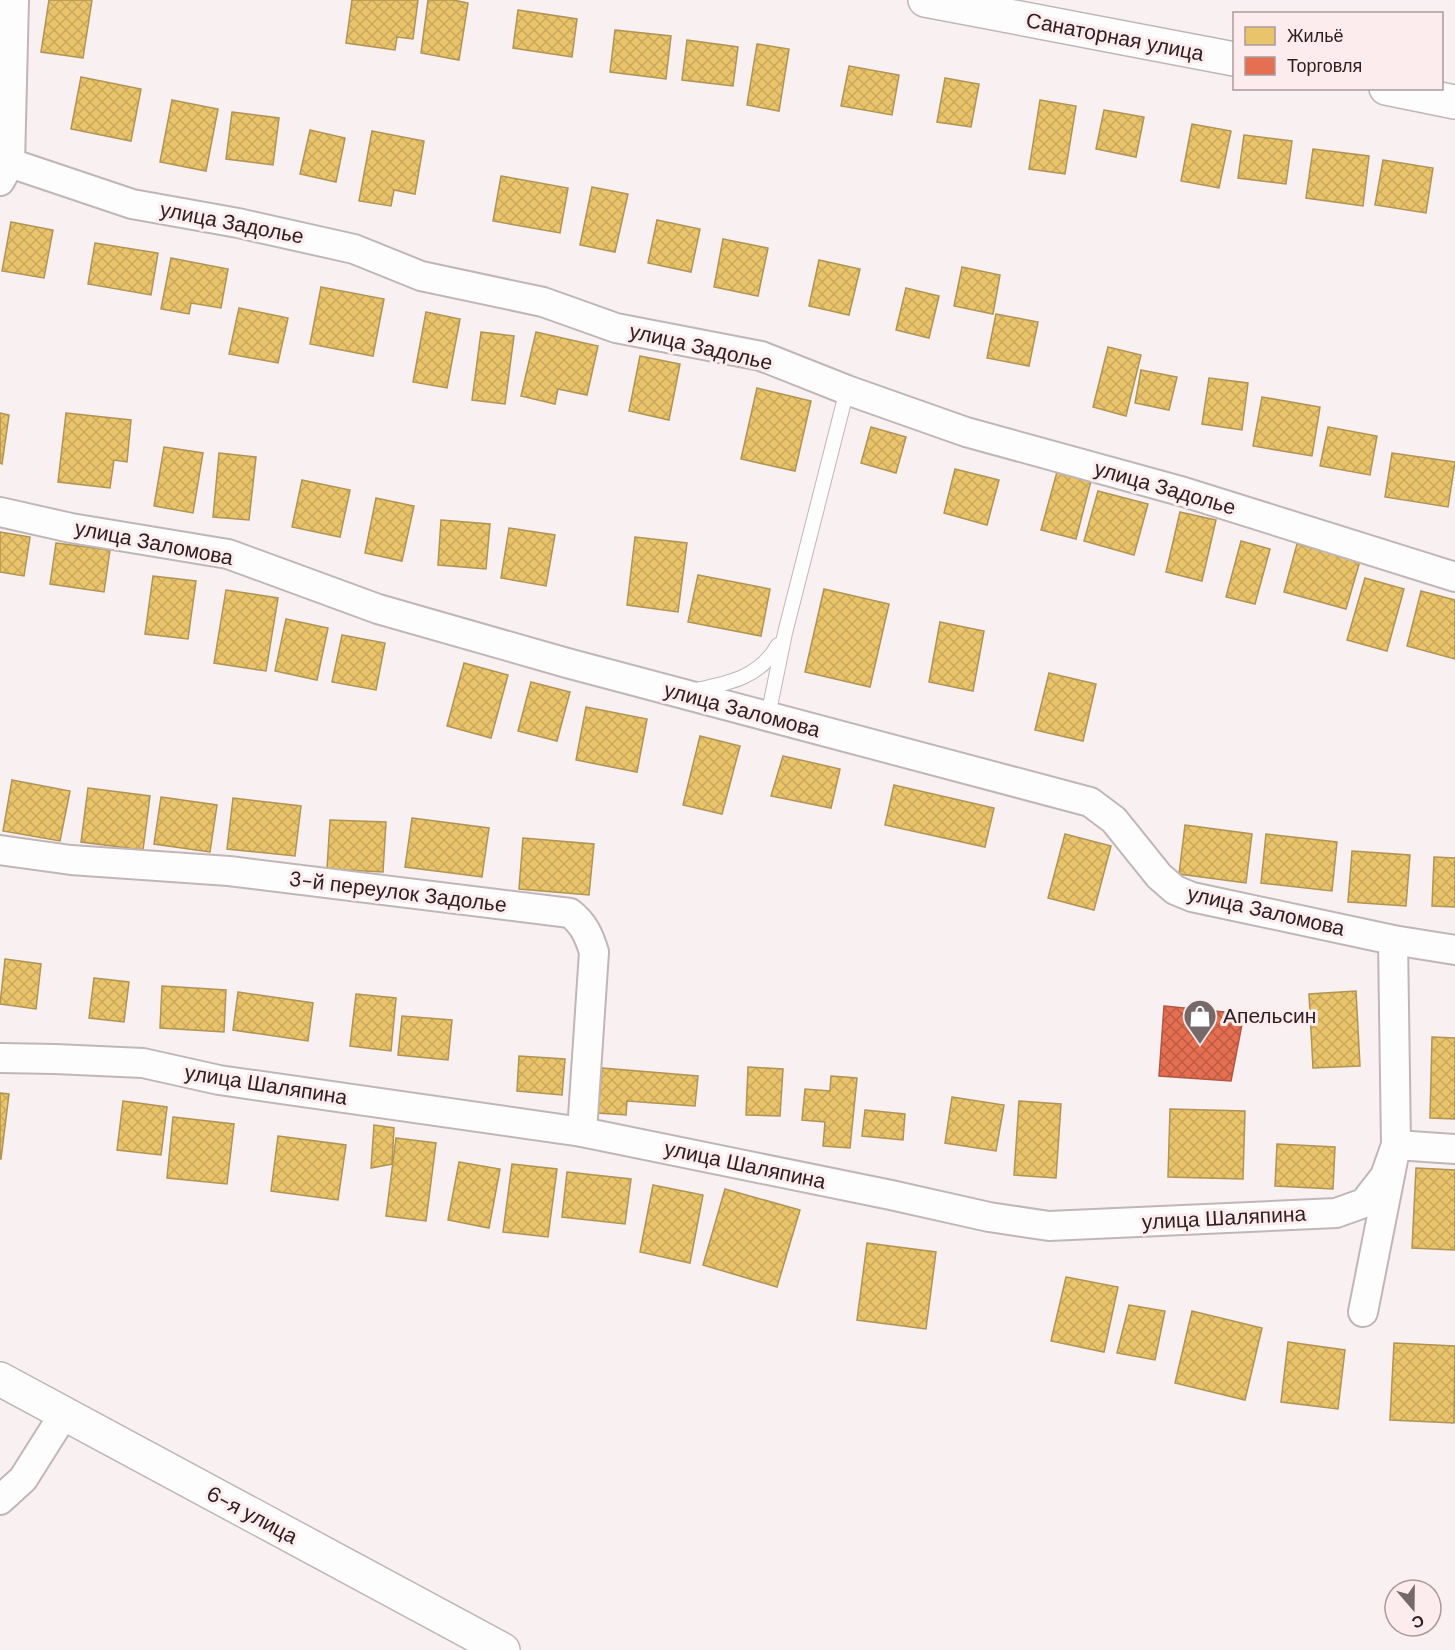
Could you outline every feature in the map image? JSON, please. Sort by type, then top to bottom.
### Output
[{"type":"street","points":[[5,172],[14,0]]},
{"type":"street","name":"Санаторная улица","points":[[925,0],[1233,59]]},
{"type":"street","points":[[1396,90],[1455,102]]},
{"type":"street","name":"улица Задолье","points":[[5,172],[132,204],[238,223],[354,249],[421,276],[543,302],[616,328],[761,356],[847,390],[966,432],[1184,492],[1455,577]]},
{"type":"street","name":"улица Заломова","points":[[0,512],[71,528],[228,555],[378,609],[768,717],[1090,802],[1114,820],[1159,876],[1175,890],[1192,897],[1393,940],[1455,950]]},
{"type":"street","name":"3-й переулок Задолье","points":[[0,850],[71,860],[228,871],[570,913],[580,921],[588,933],[594,952],[582,1132]]},
{"type":"street","points":[[1363,1312],[1396,1145],[1393,940]]},
{"type":"street","name":"улица Шаляпина","points":[[0,1058],[143,1064],[219,1080],[582,1132],[989,1217],[1049,1227],[1336,1213],[1364,1203],[1385,1176],[1396,1145]]},
{"type":"street","points":[[1396,1145],[1455,1149]]},
{"type":"street","name":"6-я улица","points":[[0,1379],[503,1650]]},
{"type":"street","points":[[0,1500],[23,1479],[64,1414]]},
{"type":"lane","points":[[768,717],[785,633],[847,390]]},
{"type":"lane","points":[[682,693],[731,682],[750,674],[770,659],[785,633]]},
{"type":"building: Жильё","points":[[49,0],[92,0],[83,58],[41,52]]},
{"type":"building: Жильё","points":[[352,0],[418,0],[413,39],[397,37],[395,50],[346,43]]},
{"type":"building: Жильё","points":[[428,0],[453,0],[468,3],[459,60],[421,53]]},
{"type":"building: Жильё","points":[[518,10],[577,19],[572,57],[513,48]]},
{"type":"building: Жильё","points":[[615,30],[671,36],[666,79],[610,72]]},
{"type":"building: Жильё","points":[[687,40],[738,47],[733,86],[682,80]]},
{"type":"building: Жильё","points":[[757,44],[789,49],[779,111],[747,105]]},
{"type":"building: Жильё","points":[[849,66],[899,75],[892,115],[841,106]]},
{"type":"building: Жильё","points":[[81,77],[141,89],[131,141],[71,129]]},
{"type":"building: Жильё","points":[[945,78],[979,84],[971,127],[937,122]]},
{"type":"building: Жильё","points":[[172,100],[218,109],[206,171],[160,162]]},
{"type":"building: Жильё","points":[[1040,100],[1076,106],[1065,174],[1029,169]]},
{"type":"building: Жильё","points":[[1104,110],[1144,117],[1136,157],[1096,149]]},
{"type":"building: Жильё","points":[[232,112],[279,118],[273,165],[226,159]]},
{"type":"building: Жильё","points":[[1192,124],[1231,131],[1219,188],[1181,181]]},
{"type":"building: Жильё","points":[[310,130],[345,138],[336,182],[300,174]]},
{"type":"building: Жильё","points":[[372,131],[424,141],[415,194],[394,190],[391,206],[359,201]]},
{"type":"building: Жильё","points":[[1244,135],[1292,141],[1286,184],[1238,178]]},
{"type":"building: Жильё","points":[[1313,149],[1369,156],[1363,206],[1306,198]]},
{"type":"building: Жильё","points":[[1383,160],[1433,168],[1426,213],[1375,205]]},
{"type":"building: Жильё","points":[[501,176],[568,188],[560,233],[493,221]]},
{"type":"building: Жильё","points":[[592,187],[628,194],[615,252],[580,245]]},
{"type":"building: Жильё","points":[[657,220],[700,229],[691,272],[648,263]]},
{"type":"building: Жильё","points":[[11,222],[53,230],[44,278],[2,271]]},
{"type":"building: Жильё","points":[[723,239],[768,248],[758,296],[714,287]]},
{"type":"building: Жильё","points":[[95,243],[158,253],[151,295],[88,284]]},
{"type":"building: Жильё","points":[[171,258],[228,269],[221,308],[191,303],[189,314],[161,309]]},
{"type":"building: Жильё","points":[[819,260],[860,269],[849,315],[809,306]]},
{"type":"building: Жильё","points":[[962,267],[1000,275],[993,314],[954,306]]},
{"type":"building: Жильё","points":[[321,287],[384,299],[373,356],[310,344]]},
{"type":"building: Жильё","points":[[906,288],[939,296],[929,338],[896,330]]},
{"type":"building: Жильё","points":[[239,308],[288,318],[278,363],[229,354]]},
{"type":"building: Жильё","points":[[426,312],[460,319],[447,388],[413,382]]},
{"type":"building: Жильё","points":[[996,314],[1038,322],[1029,366],[987,358]]},
{"type":"building: Жильё","points":[[481,332],[514,336],[505,404],[472,400]]},
{"type":"building: Жильё","points":[[536,332],[598,346],[587,395],[558,389],[555,404],[521,396]]},
{"type":"building: Жильё","points":[[1108,347],[1141,355],[1126,416],[1093,407]]},
{"type":"building: Жильё","points":[[640,356],[680,364],[669,420],[629,411]]},
{"type":"building: Жильё","points":[[1141,370],[1177,377],[1169,410],[1135,403]]},
{"type":"building: Жильё","points":[[1209,378],[1248,383],[1242,430],[1202,424]]},
{"type":"building: Жильё","points":[[757,388],[811,401],[795,471],[741,459]]},
{"type":"building: Жильё","points":[[1262,397],[1320,407],[1312,456],[1253,446]]},
{"type":"building: Жильё","points":[[0,413],[9,415],[2,464],[0,463]]},
{"type":"building: Жильё","points":[[66,413],[131,420],[127,462],[114,460],[110,488],[58,482]]},
{"type":"building: Жильё","points":[[871,427],[906,437],[896,473],[861,463]]},
{"type":"building: Жильё","points":[[1328,427],[1377,436],[1370,475],[1320,466]]},
{"type":"building: Жильё","points":[[164,447],[203,453],[193,513],[154,506]]},
{"type":"building: Жильё","points":[[219,453],[256,457],[249,520],[213,517]]},
{"type":"building: Жильё","points":[[1392,453],[1455,462],[1448,507],[1385,497]]},
{"type":"building: Жильё","points":[[955,469],[999,480],[987,525],[944,513]]},
{"type":"building: Жильё","points":[[1057,472],[1091,481],[1076,539],[1041,530]]},
{"type":"building: Жильё","points":[[302,480],[350,490],[340,537],[292,527]]},
{"type":"building: Жильё","points":[[1098,491],[1148,504],[1134,555],[1084,541]]},
{"type":"building: Жильё","points":[[376,498],[414,506],[402,561],[365,553]]},
{"type":"building: Жильё","points":[[1180,512],[1216,520],[1202,581],[1166,572]]},
{"type":"building: Жильё","points":[[441,520],[490,524],[486,569],[438,565]]},
{"type":"building: Жильё","points":[[509,528],[555,535],[546,586],[501,578]]},
{"type":"building: Жильё","points":[[0,532],[30,537],[24,576],[0,572]]},
{"type":"building: Жильё","points":[[635,537],[687,543],[678,612],[627,605]]},
{"type":"building: Жильё","points":[[1241,541],[1270,549],[1255,604],[1226,597]]},
{"type":"building: Жильё","points":[[56,543],[110,550],[104,592],[50,584]]},
{"type":"building: Жильё","points":[[1297,544],[1360,561],[1346,609],[1284,592]]},
{"type":"building: Жильё","points":[[698,575],[770,589],[761,636],[688,622]]},
{"type":"building: Жильё","points":[[153,576],[196,581],[188,639],[145,634]]},
{"type":"building: Жильё","points":[[1365,578],[1404,589],[1387,651],[1347,640]]},
{"type":"building: Жильё","points":[[824,589],[889,604],[870,687],[805,672]]},
{"type":"building: Жильё","points":[[226,590],[278,598],[266,671],[214,663]]},
{"type":"building: Жильё","points":[[1421,591],[1455,600],[1455,659],[1407,646]]},
{"type":"building: Жильё","points":[[286,619],[328,628],[317,680],[275,671]]},
{"type":"building: Жильё","points":[[940,622],[984,631],[973,691],[929,682]]},
{"type":"building: Жильё","points":[[342,635],[385,643],[376,690],[332,682]]},
{"type":"building: Жильё","points":[[464,663],[508,675],[491,738],[447,726]]},
{"type":"building: Жильё","points":[[1049,673],[1096,684],[1083,741],[1035,730]]},
{"type":"building: Жильё","points":[[531,682],[570,692],[557,741],[518,731]]},
{"type":"building: Жильё","points":[[586,707],[647,719],[637,772],[576,760]]},
{"type":"building: Жильё","points":[[700,736],[740,746],[722,814],[683,805]]},
{"type":"building: Жильё","points":[[783,756],[840,769],[831,808],[771,796]]},
{"type":"building: Жильё","points":[[12,780],[70,791],[60,841],[3,831]]},
{"type":"building: Жильё","points":[[894,785],[994,808],[985,847],[885,825]]},
{"type":"building: Жильё","points":[[88,788],[150,796],[143,850],[81,842]]},
{"type":"building: Жильё","points":[[161,797],[217,805],[210,852],[154,844]]},
{"type":"building: Жильё","points":[[233,798],[301,806],[295,856],[227,849]]},
{"type":"building: Жильё","points":[[412,818],[489,828],[482,877],[405,867]]},
{"type":"building: Жильё","points":[[330,820],[386,822],[383,872],[327,869]]},
{"type":"building: Жильё","points":[[1185,825],[1252,834],[1246,883],[1179,874]]},
{"type":"building: Жильё","points":[[1065,834],[1111,846],[1094,910],[1048,898]]},
{"type":"building: Жильё","points":[[1266,834],[1337,842],[1332,891],[1261,883]]},
{"type":"building: Жильё","points":[[523,838],[594,844],[589,895],[519,889]]},
{"type":"building: Жильё","points":[[1352,851],[1410,855],[1406,906],[1348,902]]},
{"type":"building: Жильё","points":[[1434,857],[1455,858],[1455,907],[1432,906]]},
{"type":"building: Жильё","points":[[5,959],[41,964],[36,1009],[0,1004]]},
{"type":"building: Жильё","points":[[94,978],[129,982],[124,1022],[89,1018]]},
{"type":"building: Жильё","points":[[162,986],[226,990],[224,1032],[160,1028]]},
{"type":"building: Жильё","points":[[1356,991],[1360,1066],[1313,1068],[1309,994]]},
{"type":"building: Жильё","points":[[238,992],[313,1003],[308,1041],[233,1030]]},
{"type":"building: Жильё","points":[[356,994],[396,998],[391,1051],[350,1046]]},
{"type":"building: Жильё","points":[[402,1016],[452,1020],[448,1060],[398,1055]]},
{"type":"building: Жильё","points":[[1432,1037],[1455,1038],[1455,1119],[1430,1118]]},
{"type":"building: Жильё","points":[[519,1056],[565,1059],[562,1095],[517,1091]]},
{"type":"building: Жильё","points":[[748,1067],[783,1069],[780,1116],[746,1115]]},
{"type":"building: Жильё","points":[[602,1068],[698,1076],[695,1106],[627,1101],[626,1115],[598,1113]]},
{"type":"building: Жильё","points":[[831,1076],[857,1078],[850,1148],[823,1146],[825,1122],[802,1120],[805,1089],[830,1091]]},
{"type":"building: Жильё","points":[[0,1093],[9,1094],[1,1159],[0,1159]]},
{"type":"building: Жильё","points":[[952,1097],[1004,1105],[996,1151],[945,1143]]},
{"type":"building: Жильё","points":[[123,1101],[167,1107],[161,1155],[117,1150]]},
{"type":"building: Жильё","points":[[1019,1101],[1061,1104],[1056,1178],[1014,1175]]},
{"type":"building: Жильё","points":[[1170,1109],[1245,1111],[1243,1179],[1168,1177]]},
{"type":"building: Жильё","points":[[865,1110],[905,1114],[903,1140],[862,1136]]},
{"type":"building: Жильё","points":[[173,1117],[234,1124],[227,1184],[167,1178]]},
{"type":"building: Жильё","points":[[374,1125],[394,1128],[392,1164],[371,1168]]},
{"type":"building: Жильё","points":[[278,1136],[346,1145],[338,1200],[271,1191]]},
{"type":"building: Жильё","points":[[396,1138],[436,1143],[426,1221],[386,1216]]},
{"type":"building: Жильё","points":[[1277,1144],[1335,1147],[1333,1189],[1275,1186]]},
{"type":"building: Жильё","points":[[459,1162],[500,1169],[489,1228],[448,1220]]},
{"type":"building: Жильё","points":[[512,1164],[557,1169],[548,1237],[503,1232]]},
{"type":"building: Жильё","points":[[1416,1168],[1455,1170],[1455,1250],[1412,1248]]},
{"type":"building: Жильё","points":[[567,1172],[631,1179],[625,1224],[562,1217]]},
{"type":"building: Жильё","points":[[653,1185],[703,1195],[690,1263],[640,1252]]},
{"type":"building: Жильё","points":[[725,1189],[800,1210],[777,1287],[703,1265]]},
{"type":"building: Жильё","points":[[867,1243],[936,1252],[926,1329],[857,1320]]},
{"type":"building: Жильё","points":[[1066,1277],[1118,1287],[1104,1352],[1051,1341]]},
{"type":"building: Жильё","points":[[1129,1305],[1165,1311],[1155,1360],[1117,1353]]},
{"type":"building: Жильё","points":[[1192,1311],[1262,1328],[1245,1400],[1175,1383]]},
{"type":"building: Жильё","points":[[1288,1342],[1345,1350],[1338,1409],[1281,1402]]},
{"type":"building: Жильё","points":[[1394,1343],[1455,1346],[1454,1423],[1390,1420]]},
{"type":"building: Торговля","name":"Апельсин","points":[[1164,1006],[1244,1014],[1231,1081],[1159,1076]]},
{"type":"place","name":"Апельсин","points":[[1200,1045]]}]
